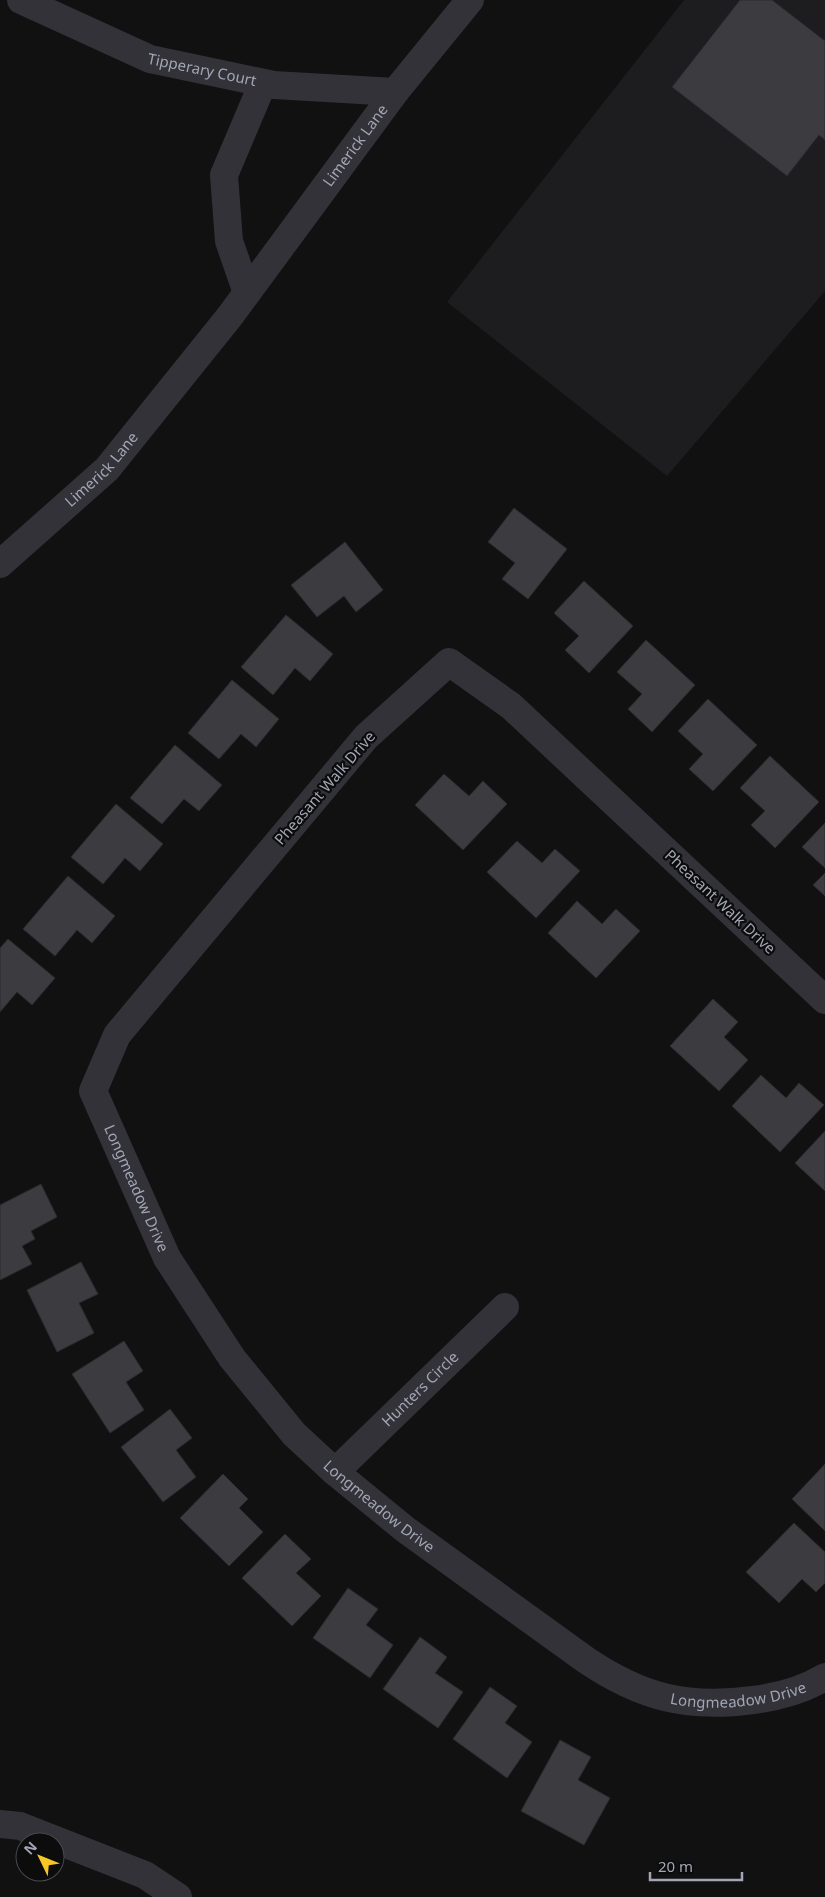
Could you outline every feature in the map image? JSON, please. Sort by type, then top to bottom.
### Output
[{"type":"street","name":"Tipperary Court","points":[[21,0],[150,59],[274,86],[395,92]]},
{"type":"street","name":"Limerick Lane","points":[[0,564],[107,469],[230,316],[395,92],[470,0]]},
{"type":"street","points":[[247,293],[229,240],[224,176],[263,83]]},
{"type":"street","name":"Pheasant Walk Drive","points":[[93,1091],[117,1035],[366,737],[449,662],[511,706],[825,1000]]},
{"type":"street","name":"Longmeadow Drive","points":[[93,1091],[167,1258],[232,1358],[294,1434],[334,1472],[413,1536],[613,1678],[650,1693],[682,1701],[710,1704],[772,1697],[810,1685],[825,1677]]},
{"type":"street","name":"Hunters Circle","points":[[334,1472],[505,1307]]},
{"type":"street","points":[[0,1824],[20,1826],[145,1875],[178,1897]]},
{"type":"shaded area","points":[[684,0],[825,0],[825,291],[667,476],[447,302]]},
{"type":"building","points":[[740,0],[772,0],[825,41],[825,140],[819,135],[787,176],[672,87]]},
{"type":"building","points":[[514,508],[567,549],[528,599],[502,579],[515,563],[488,542]]},
{"type":"building","points":[[345,542],[383,590],[356,612],[344,596],[317,617],[291,585]]},
{"type":"building","points":[[584,581],[633,626],[589,673],[565,650],[579,636],[554,613]]},
{"type":"building","points":[[286,615],[333,654],[310,681],[295,668],[273,695],[241,667]]},
{"type":"building","points":[[646,640],[695,685],[652,732],[628,709],[642,694],[617,672]]},
{"type":"building","points":[[232,680],[279,719],[256,747],[241,734],[219,759],[188,733]]},
{"type":"building","points":[[708,699],[757,745],[713,791],[689,769],[703,754],[678,731]]},
{"type":"building","points":[[175,745],[222,785],[199,811],[184,799],[162,824],[130,798]]},
{"type":"building","points":[[770,756],[819,802],[775,848],[751,825],[765,811],[740,788]]},
{"type":"building","points":[[444,774],[469,796],[483,781],[507,804],[463,850],[415,805]]},
{"type":"building","points":[[116,804],[163,844],[140,871],[125,858],[103,884],[71,857]]},
{"type":"building","points":[[825,823],[825,868],[802,847]]},
{"type":"building","points":[[517,841],[542,863],[555,849],[580,871],[536,918],[487,872]]},
{"type":"building","points":[[825,873],[825,896],[813,885]]},
{"type":"building","points":[[68,876],[115,916],[92,943],[77,930],[55,956],[23,929]]},
{"type":"building","points":[[577,901],[602,924],[616,909],[640,931],[596,978],[548,933]]},
{"type":"building","points":[[8,939],[55,978],[32,1005],[17,992],[0,1012],[0,948]]},
{"type":"building","points":[[713,999],[738,1022],[724,1037],[748,1060],[719,1091],[670,1046]]},
{"type":"building","points":[[761,1075],[786,1098],[799,1083],[824,1105],[780,1152],[732,1106]]},
{"type":"building","points":[[825,1131],[825,1191],[795,1163]]},
{"type":"building","points":[[41,1184],[57,1217],[31,1231],[35,1239],[22,1246],[32,1264],[0,1280],[0,1205]]},
{"type":"building","points":[[81,1262],[98,1294],[79,1303],[94,1333],[57,1352],[27,1290]]},
{"type":"building","points":[[124,1341],[143,1371],[126,1382],[144,1410],[110,1433],[72,1374]]},
{"type":"building","points":[[170,1409],[192,1438],[176,1450],[196,1477],[163,1502],[121,1447]]},
{"type":"building","points":[[825,1464],[825,1531],[792,1499]]},
{"type":"building","points":[[223,1474],[248,1499],[239,1508],[263,1532],[229,1566],[180,1518]]},
{"type":"building","points":[[794,1523],[825,1552],[825,1583],[816,1592],[802,1579],[779,1603],[746,1572]]},
{"type":"building","points":[[285,1534],[311,1559],[296,1573],[321,1596],[292,1626],[242,1578]]},
{"type":"building","points":[[348,1588],[378,1609],[366,1625],[393,1645],[370,1678],[313,1638]]},
{"type":"building","points":[[420,1637],[447,1657],[435,1673],[463,1692],[438,1728],[383,1689]]},
{"type":"building","points":[[490,1687],[517,1706],[505,1723],[532,1742],[507,1778],[453,1739]]},
{"type":"building","points":[[560,1740],[591,1757],[578,1780],[610,1798],[584,1845],[521,1811]]}]
